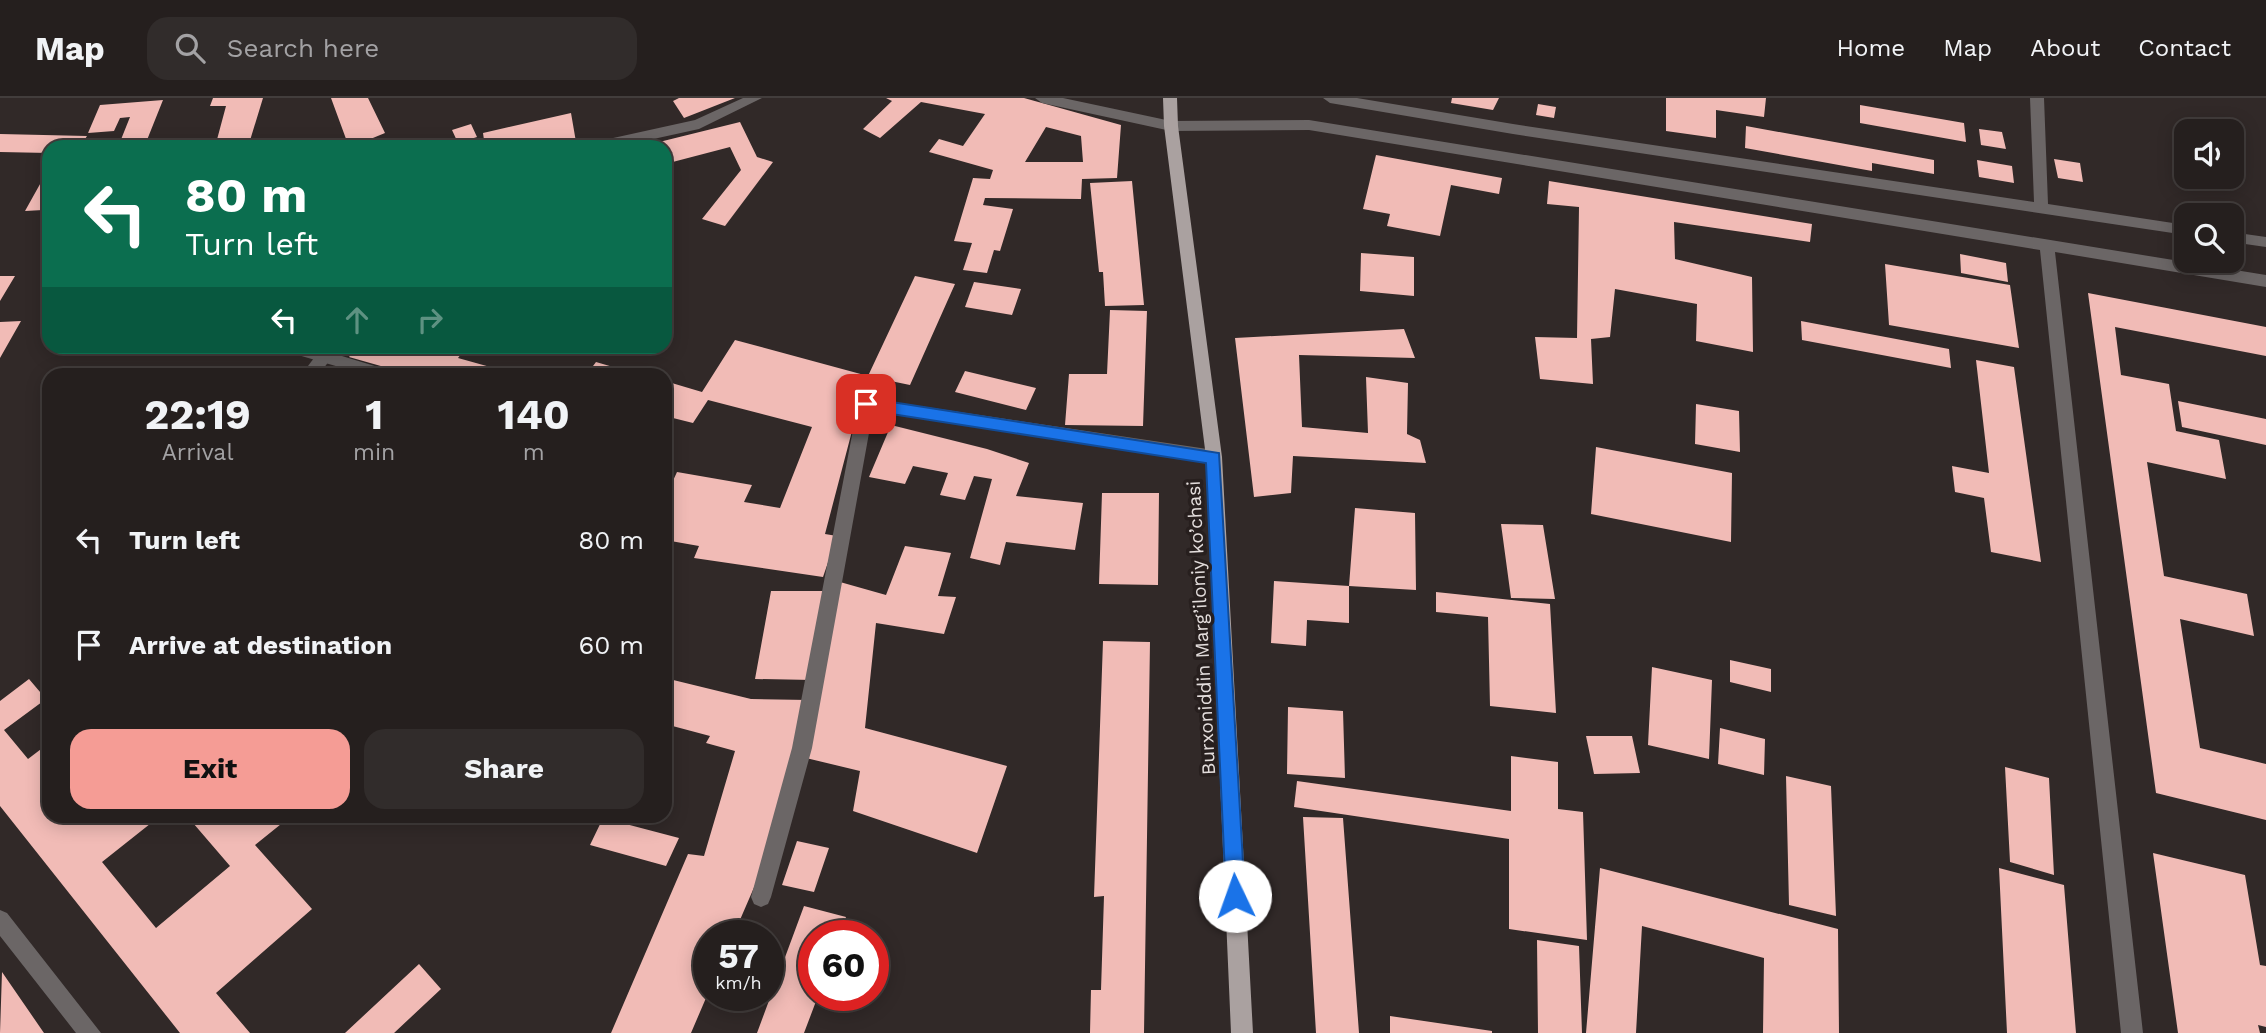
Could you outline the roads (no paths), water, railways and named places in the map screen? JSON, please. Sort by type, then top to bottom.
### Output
[{"type":"main road","name":"Burxoniddin Marg’iloniy ko’chasi","points":[[1170,98],[1171,126],[1214,457],[1242,1033]]},
{"type":"street","points":[[627,140],[699,124],[755,98]]},
{"type":"street","points":[[1042,98],[1171,126],[1309,125],[2266,281]]},
{"type":"street","points":[[1330,98],[1513,129],[2174,228]]},
{"type":"street","points":[[2037,98],[2040,208]]},
{"type":"street","points":[[2244,239],[2266,242]]},
{"type":"street","points":[[2047,246],[2132,1033]]},
{"type":"street","points":[[315,368],[326,354]]},
{"type":"street","points":[[333,354],[367,368]]},
{"type":"street","points":[[761,897],[803,748],[866,404],[1214,457]]},
{"type":"street","points":[[0,920],[90,1033]]}]
